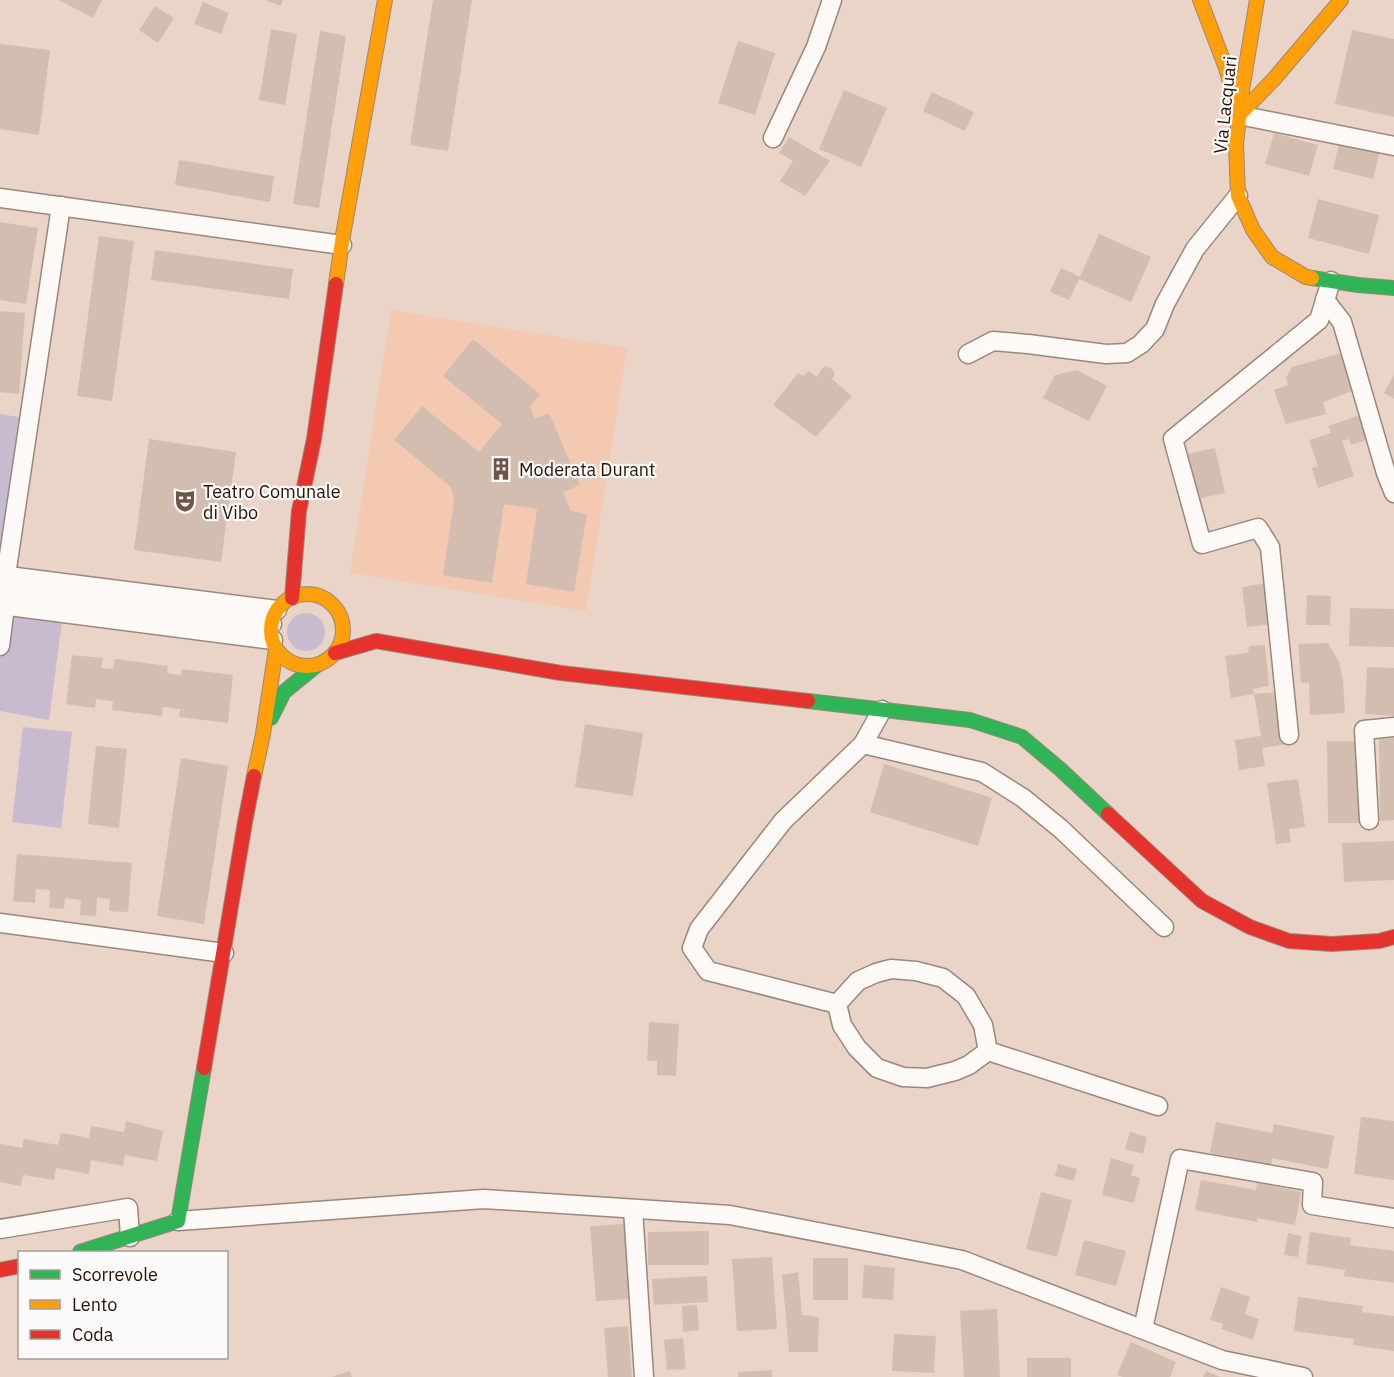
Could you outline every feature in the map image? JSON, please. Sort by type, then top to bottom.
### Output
[{"type":"main road","points":[[83,1251],[178,1221],[245,822],[263,734],[275,631],[292,598],[299,511],[314,439],[342,245],[385,0]]},
{"type":"main road","points":[[1200,0],[1227,68],[1239,115]]},
{"type":"main road","name":"Via Lacquari","points":[[1257,0],[1236,144],[1238,196],[1252,230],[1272,257],[1306,277],[1394,288]]},
{"type":"main road","points":[[1239,115],[1274,79],[1341,0]]},
{"type":"main road","points":[[299,511],[306,568]]},
{"type":"main road","points":[[317,585],[338,613],[367,634],[561,673],[970,720],[1022,737],[1202,901],[1250,927],[1289,941],[1332,944],[1379,941],[1394,937]]},
{"type":"main road","points":[[292,598],[314,595],[328,601]]},
{"type":"main road","points":[[275,631],[284,658],[306,667],[317,665],[327,661],[341,644],[343,633],[338,613]]},
{"type":"main road","points":[[335,653],[367,634]]},
{"type":"main road","points":[[263,734],[284,692],[317,665]]},
{"type":"main road","points":[[0,1270],[18,1266]]},
{"type":"street","points":[[773,138],[816,46],[832,0]]},
{"type":"street","points":[[1239,115],[1394,146]]},
{"type":"street","points":[[968,354],[993,341],[1106,354],[1126,353],[1141,344],[1155,329],[1165,304],[1195,249],[1238,196]]},
{"type":"street","points":[[0,198],[342,245]]},
{"type":"street","points":[[61,206],[2,579],[275,631]]},
{"type":"street","points":[[1289,735],[1270,547],[1258,528],[1202,544],[1173,439],[1318,320],[1331,281]]},
{"type":"street","points":[[1325,300],[1342,322],[1386,473],[1394,493]]},
{"type":"street","points":[[0,646],[3,605],[275,631]]},
{"type":"street","points":[[837,1004],[708,972],[692,948],[699,929],[783,821],[863,744],[882,710]]},
{"type":"street","points":[[1369,820],[1364,730],[1394,727]]},
{"type":"street","points":[[863,744],[982,772],[1023,798],[1061,829],[1164,927]]},
{"type":"street","points":[[0,923],[224,953]]},
{"type":"street","points":[[837,1004],[858,981],[891,969],[916,971],[943,978],[966,996],[983,1025],[988,1051]]},
{"type":"street","points":[[837,1004],[842,1025],[856,1048],[876,1068],[903,1077],[927,1078],[954,1071],[969,1065],[988,1051]]},
{"type":"street","points":[[988,1051],[1158,1106]]},
{"type":"street","points":[[1143,1329],[1180,1159],[1313,1182],[1312,1205],[1394,1218]]},
{"type":"street","points":[[178,1221],[484,1198],[730,1215],[962,1260],[1222,1360],[1303,1377]]},
{"type":"street","points":[[0,1229],[128,1208],[130,1237]]},
{"type":"street","points":[[633,1209],[644,1377]]},
{"type":"shaded area","points":[[391,310],[627,348],[586,611],[350,573]]},
{"type":"shaded area","points":[[0,414],[30,419],[0,575]]},
{"type":"shaded area","points":[[0,605],[63,613],[49,720],[0,711]]},
{"type":"shaded area","points":[[306,613],[319,619],[325,632],[319,645],[306,651],[293,645],[287,632],[293,619]]},
{"type":"shaded area","points":[[23,727],[72,732],[61,828],[12,822]]},
{"type":"building","points":[[59,0],[102,0],[93,18]]},
{"type":"building","points":[[265,0],[283,0],[281,6]]},
{"type":"building","points":[[433,0],[472,0],[448,151],[410,145]]},
{"type":"building","points":[[203,2],[229,13],[221,34],[194,24]]},
{"type":"building","points":[[155,6],[174,18],[158,43],[139,30]]},
{"type":"building","points":[[271,29],[297,34],[285,105],[259,100]]},
{"type":"building","points":[[1352,30],[1394,39],[1394,117],[1335,104]]},
{"type":"building","points":[[320,31],[346,36],[319,208],[293,204]]},
{"type":"building","points":[[738,41],[775,53],[755,115],[718,103]]},
{"type":"building","points":[[0,44],[50,50],[39,135],[0,129]]},
{"type":"building","points":[[844,90],[887,108],[861,167],[819,149]]},
{"type":"building","points":[[932,92],[974,112],[965,131],[923,111]]},
{"type":"building","points":[[1274,133],[1318,145],[1309,176],[1265,164]]},
{"type":"building","points":[[789,137],[830,161],[805,196],[780,181],[793,161],[779,153]]},
{"type":"building","points":[[1340,140],[1380,151],[1373,179],[1333,169]]},
{"type":"building","points":[[179,160],[274,176],[270,202],[175,185]]},
{"type":"building","points":[[1318,199],[1379,215],[1369,254],[1308,238]]},
{"type":"building","points":[[0,222],[38,228],[26,304],[0,300]]},
{"type":"building","points":[[1099,234],[1151,257],[1131,302],[1079,279],[1069,300],[1050,292],[1061,268],[1080,277]]},
{"type":"building","points":[[99,236],[134,241],[112,401],[77,396]]},
{"type":"building","points":[[155,250],[293,269],[289,299],[151,280]]},
{"type":"building","points":[[0,311],[25,313],[19,394],[0,392]]},
{"type":"building","name":"Moderata Durant","points":[[473,339],[540,394],[530,407],[535,419],[549,413],[580,485],[563,492],[571,511],[587,514],[574,592],[526,584],[537,509],[504,504],[492,583],[443,575],[454,501],[451,487],[394,440],[422,406],[479,452],[502,424],[443,376]]},
{"type":"building","points":[[1341,353],[1355,390],[1323,402],[1326,414],[1286,424],[1274,390],[1288,385],[1286,378],[1292,367]]},
{"type":"building","points":[[826,366],[835,374],[832,379],[852,396],[816,437],[773,405],[798,373],[803,376],[809,371],[817,377]]},
{"type":"building","points":[[1077,370],[1107,386],[1089,421],[1043,398],[1055,375]]},
{"type":"building","points":[[1394,375],[1394,399],[1384,393]]},
{"type":"building","points":[[1360,415],[1369,439],[1351,445],[1349,439],[1342,441],[1354,476],[1318,488],[1312,468],[1318,466],[1309,440],[1331,433],[1328,426]]},
{"type":"building","name":"Teatro Comunale di Vibo","points":[[149,439],[236,452],[221,562],[134,550]]},
{"type":"building","points":[[1215,448],[1225,493],[1197,499],[1187,454]]},
{"type":"building","points":[[1268,583],[1273,624],[1247,627],[1242,587]]},
{"type":"building","points":[[1307,595],[1331,596],[1330,625],[1306,625]]},
{"type":"building","points":[[1350,608],[1394,609],[1394,647],[1349,646]]},
{"type":"building","points":[[1328,643],[1339,662],[1345,713],[1310,715],[1309,683],[1301,683],[1298,644]]},
{"type":"building","points":[[1265,645],[1269,686],[1253,689],[1254,694],[1231,698],[1225,656],[1248,653],[1249,646]]},
{"type":"building","points":[[72,655],[103,658],[101,668],[113,669],[115,659],[168,666],[167,673],[181,675],[182,669],[233,675],[228,723],[179,717],[180,709],[163,707],[162,716],[112,710],[113,701],[96,699],[95,708],[66,704]]},
{"type":"building","points":[[1367,667],[1394,668],[1394,716],[1365,714]]},
{"type":"building","points":[[1278,692],[1286,744],[1262,748],[1265,766],[1239,770],[1235,740],[1261,736],[1254,694]]},
{"type":"building","points":[[585,724],[643,733],[633,796],[575,787]]},
{"type":"building","points":[[1394,738],[1394,820],[1380,821],[1379,739]]},
{"type":"building","points":[[1327,741],[1359,741],[1361,823],[1328,823]]},
{"type":"building","points":[[96,746],[127,749],[119,828],[88,824]]},
{"type":"building","points":[[181,758],[228,766],[204,924],[157,916]]},
{"type":"building","points":[[884,764],[992,798],[978,846],[870,812]]},
{"type":"building","points":[[1298,779],[1305,827],[1289,829],[1291,842],[1276,844],[1267,783]]},
{"type":"building","points":[[1394,841],[1394,880],[1344,882],[1342,843]]},
{"type":"building","points":[[17,854],[132,863],[128,912],[109,911],[110,899],[97,898],[96,916],[80,915],[81,900],[65,898],[64,909],[49,908],[50,890],[36,889],[35,903],[13,901]]},
{"type":"building","points":[[649,1022],[679,1024],[676,1076],[657,1075],[657,1061],[647,1061]]},
{"type":"building","points":[[1361,1117],[1394,1121],[1394,1180],[1354,1174]]},
{"type":"building","points":[[126,1121],[163,1131],[157,1161],[125,1155],[123,1166],[91,1160],[89,1174],[56,1168],[54,1180],[23,1175],[21,1186],[0,1182],[0,1144],[22,1148],[24,1139],[58,1145],[61,1133],[89,1138],[91,1126],[124,1132]]},
{"type":"building","points":[[1216,1122],[1272,1133],[1274,1124],[1334,1136],[1328,1169],[1272,1158],[1271,1165],[1210,1153]]},
{"type":"building","points":[[1130,1132],[1147,1137],[1143,1154],[1125,1149]]},
{"type":"building","points":[[1111,1158],[1134,1165],[1131,1175],[1140,1178],[1134,1203],[1102,1195]]},
{"type":"building","points":[[1058,1164],[1077,1169],[1074,1181],[1055,1176]]},
{"type":"building","points":[[1201,1180],[1256,1190],[1257,1183],[1301,1192],[1295,1225],[1257,1218],[1257,1222],[1195,1210]]},
{"type":"building","points":[[1041,1192],[1072,1200],[1057,1257],[1026,1249]]},
{"type":"building","points":[[624,1224],[630,1299],[596,1301],[590,1226]]},
{"type":"building","points":[[709,1231],[709,1265],[648,1265],[648,1232]]},
{"type":"building","points":[[1310,1232],[1351,1238],[1350,1245],[1394,1251],[1394,1283],[1344,1276],[1345,1270],[1306,1264]]},
{"type":"building","points":[[1288,1233],[1301,1236],[1298,1257],[1284,1255]]},
{"type":"building","points":[[1084,1240],[1126,1251],[1116,1286],[1075,1275]]},
{"type":"building","points":[[772,1257],[777,1329],[737,1331],[732,1259]]},
{"type":"building","points":[[813,1258],[848,1258],[848,1300],[813,1300]]},
{"type":"building","points":[[864,1265],[895,1268],[893,1300],[862,1298]]},
{"type":"building","points":[[798,1272],[802,1315],[819,1317],[818,1352],[789,1352],[782,1275]]},
{"type":"building","points":[[707,1276],[708,1302],[654,1305],[652,1279]]},
{"type":"building","points":[[1221,1287],[1250,1297],[1245,1314],[1259,1319],[1253,1340],[1221,1329],[1223,1324],[1210,1320]]},
{"type":"building","points":[[1298,1297],[1363,1306],[1362,1312],[1394,1316],[1394,1351],[1353,1345],[1354,1339],[1294,1331]]},
{"type":"building","points":[[697,1305],[699,1330],[683,1332],[682,1306]]},
{"type":"building","points":[[997,1309],[1000,1377],[964,1377],[960,1311]]},
{"type":"building","points":[[628,1326],[632,1377],[608,1377],[604,1328]]},
{"type":"building","points":[[894,1334],[936,1336],[934,1373],[892,1371]]},
{"type":"building","points":[[683,1338],[686,1369],[667,1370],[664,1340]]},
{"type":"building","points":[[1131,1342],[1176,1362],[1170,1377],[1117,1375]]},
{"type":"building","points":[[1027,1358],[1071,1358],[1071,1377],[1027,1377]]},
{"type":"building","points":[[772,1370],[772,1377],[738,1377],[738,1372]]},
{"type":"building","points":[[350,1371],[352,1377],[332,1377]]},
{"type":"building","points":[[1206,1371],[1220,1377],[1203,1377]]},
{"type":"traffic: fast","points":[[1312,278],[1394,288]]},
{"type":"traffic: fast","points":[[271,718],[284,692],[317,665]]},
{"type":"traffic: fast","points":[[808,701],[970,720],[1022,737],[1108,814]]},
{"type":"traffic: fast","points":[[83,1251],[178,1221],[204,1068]]},
{"type":"traffic: slow","points":[[336,284],[385,0]]},
{"type":"traffic: slow","points":[[1200,0],[1226,68],[1236,103]]},
{"type":"traffic: slow","points":[[1257,0],[1242,90],[1236,144],[1238,196],[1253,230],[1272,257],[1306,277],[1312,278]]},
{"type":"traffic: slow","points":[[1239,115],[1274,79],[1341,0]]},
{"type":"traffic: slow","points":[[307,594],[327,600],[337,610],[343,630],[337,650],[327,660],[307,666],[287,660],[277,650],[271,630],[277,610],[287,600],[307,594]]},
{"type":"traffic: slow","points":[[254,776],[276,649]]},
{"type":"traffic: jam","points":[[292,598],[299,511],[314,439],[336,284]]},
{"type":"traffic: jam","points":[[335,653],[376,641],[561,673],[808,701]]},
{"type":"traffic: jam","points":[[204,1068],[254,776]]},
{"type":"traffic: jam","points":[[1108,814],[1202,901],[1250,927],[1289,941],[1332,944],[1379,941],[1394,937]]},
{"type":"traffic: jam","points":[[0,1270],[18,1266]]},
{"type":"place","name":"Moderata Durant","points":[[501,469]]},
{"type":"place","name":"Teatro Comunale di Vibo","points":[[185,501]]}]
